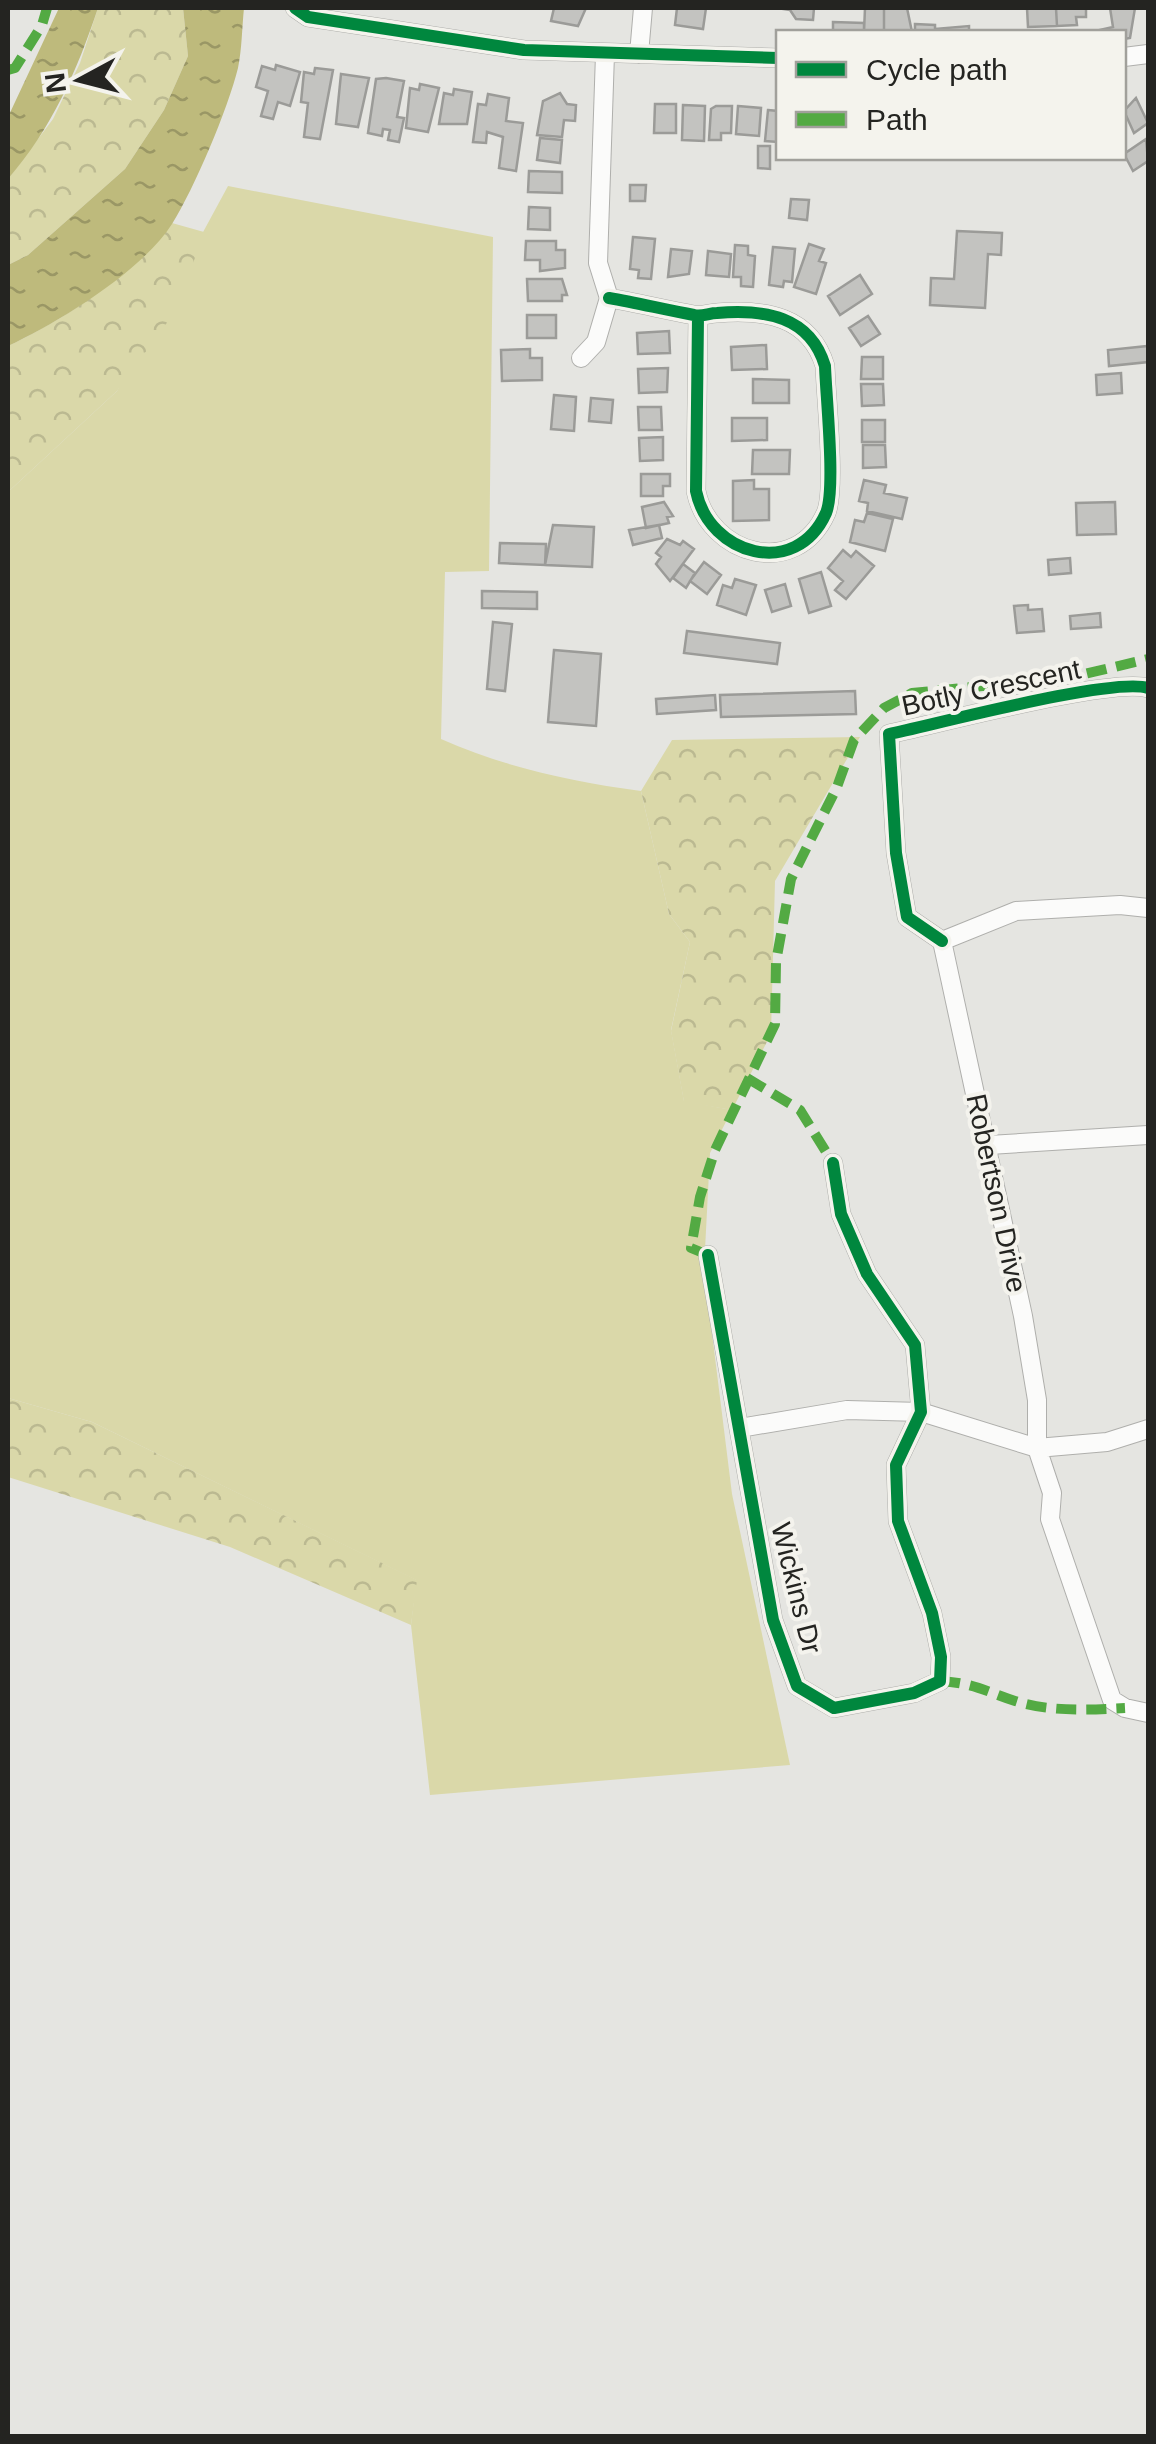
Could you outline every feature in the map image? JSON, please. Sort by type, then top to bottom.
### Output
[{"type":"street","points":[[295,8],[308,16],[524,50],[776,58]]},
{"type":"street","points":[[639,54],[642,8]]},
{"type":"street","points":[[581,358],[596,342],[609,298],[598,263],[606,54]]},
{"type":"street","points":[[609,298],[672,308],[698,317],[714,312],[777,315],[802,326],[818,345],[825,366],[829,504],[815,529],[787,549],[769,552],[732,546],[700,513],[696,490],[698,317]]},
{"type":"street","name":"Botly Crescent","points":[[942,941],[907,916],[896,853],[890,734],[1078,694],[1136,684],[1148,688]]},
{"type":"street","points":[[942,941],[1016,912],[1120,905],[1148,908]]},
{"type":"street","name":"Robertson Drive","points":[[942,941],[989,1145],[1037,1400],[1037,1448],[1052,1493],[1050,1518],[1068,1582],[1083,1612],[1112,1700],[1148,1713]]},
{"type":"street","points":[[989,1145],[1148,1135]]},
{"type":"street","points":[[833,1163],[841,1214],[860,1259],[914,1345],[921,1412]]},
{"type":"street","points":[[708,1255],[740,1428],[846,1410],[921,1412],[1037,1448],[1107,1442],[1148,1429]]},
{"type":"street","name":"Wickins Dr","points":[[740,1428],[774,1620],[797,1686],[834,1708],[914,1692],[940,1682],[932,1612],[898,1521],[896,1464],[921,1412]]},
{"type":"green space","points":[[98,8],[183,8],[188,56],[164,110],[125,169],[28,255],[8,265],[8,179],[53,119],[80,63]]},
{"type":"green space","points":[[228,186],[493,237],[489,571],[445,572],[441,739],[539,772],[641,791],[669,914],[690,942],[671,1030],[684,1101],[732,1110],[710,1153],[704,1269],[732,1494],[790,1765],[430,1795],[411,1625],[416,1580],[92,1422],[8,1398],[8,492],[117,391]]},
{"type":"green space","points":[[172,223],[204,232],[177,309],[117,391],[8,492],[8,346],[97,294]]},
{"type":"green space","points":[[860,737],[775,881],[771,1034],[732,1110],[684,1102],[671,1031],[690,942],[669,914],[641,791],[672,740]]},
{"type":"green space","points":[[8,1398],[92,1422],[417,1580],[411,1625],[230,1547],[8,1477]]},
{"type":"water","points":[[59,8],[98,8],[62,98],[38,140],[8,179],[8,117]]},
{"type":"water","points":[[183,8],[244,8],[233,85],[210,148],[181,209],[158,242],[120,277],[74,310],[8,346],[8,265],[28,255],[125,169],[164,110],[188,56]]},
{"type":"building","points":[[554,8],[586,8],[578,26],[551,21]]},
{"type":"building","points":[[677,8],[706,8],[703,29],[675,25]]},
{"type":"building","points":[[777,8],[814,8],[813,20],[796,19],[790,10]]},
{"type":"building","points":[[865,8],[884,8],[884,30],[864,30]]},
{"type":"building","points":[[884,8],[907,8],[912,30],[884,30]]},
{"type":"building","points":[[1027,8],[1056,8],[1057,26],[1028,27]]},
{"type":"building","points":[[1056,8],[1086,8],[1086,17],[1076,17],[1077,25],[1057,26]]},
{"type":"building","points":[[1110,8],[1135,8],[1130,38],[1126,39],[1126,30],[1100,30],[1113,27]]},
{"type":"building","points":[[833,22],[864,23],[864,30],[833,30]]},
{"type":"building","points":[[915,24],[935,25],[935,29],[969,26],[969,30],[915,30]]},
{"type":"building","points":[[276,65],[300,72],[290,106],[278,102],[273,119],[261,116],[268,91],[256,87],[262,66],[275,70]]},
{"type":"building","points":[[315,68],[333,70],[320,139],[304,137],[308,103],[301,102],[304,72],[314,74]]},
{"type":"building","points":[[341,74],[369,78],[358,127],[336,124]]},
{"type":"building","points":[[376,79],[404,81],[397,117],[404,118],[399,142],[388,140],[390,130],[383,129],[382,136],[368,133]]},
{"type":"building","points":[[420,84],[439,88],[428,132],[406,128],[410,88],[419,90]]},
{"type":"building","points":[[454,89],[472,92],[467,124],[439,124],[444,93],[453,95]]},
{"type":"building","points":[[560,93],[567,104],[576,105],[575,121],[564,120],[562,137],[537,135],[543,101]]},
{"type":"building","points":[[488,94],[509,98],[506,121],[523,123],[516,171],[499,168],[503,137],[487,132],[486,143],[473,142],[478,104],[486,105]]},
{"type":"building","points":[[1136,98],[1148,123],[1134,133],[1126,109]]},
{"type":"building","points":[[655,104],[676,104],[676,133],[654,133]]},
{"type":"building","points":[[683,105],[705,106],[704,141],[682,140]]},
{"type":"building","points":[[732,106],[731,133],[721,133],[721,140],[709,140],[711,109]]},
{"type":"building","points":[[738,106],[761,108],[759,136],[736,134]]},
{"type":"building","points":[[768,110],[776,111],[776,142],[765,141]]},
{"type":"building","points":[[540,138],[562,140],[560,163],[537,160]]},
{"type":"building","points":[[1146,139],[1148,161],[1133,171],[1126,153]]},
{"type":"building","points":[[758,146],[770,146],[770,169],[758,168]]},
{"type":"building","points":[[529,171],[562,172],[562,193],[528,192]]},
{"type":"building","points":[[630,185],[646,185],[645,201],[630,201]]},
{"type":"building","points":[[791,199],[809,200],[807,220],[789,218]]},
{"type":"building","points":[[529,207],[550,208],[550,230],[528,229]]},
{"type":"building","points":[[957,231],[1002,233],[1001,255],[988,254],[985,308],[930,305],[931,278],[954,279]]},
{"type":"building","points":[[633,237],[655,239],[651,279],[638,278],[639,270],[630,269]]},
{"type":"building","points":[[526,241],[556,241],[556,250],[565,250],[565,268],[540,271],[540,260],[525,260]]},
{"type":"building","points":[[809,244],[824,249],[819,261],[826,263],[816,294],[794,287]]},
{"type":"building","points":[[735,245],[748,246],[748,255],[755,256],[753,287],[741,286],[741,277],[733,277]]},
{"type":"building","points":[[773,247],[795,249],[792,282],[784,281],[783,287],[769,285]]},
{"type":"building","points":[[671,249],[692,251],[689,274],[668,277]]},
{"type":"building","points":[[708,251],[731,254],[729,277],[706,275]]},
{"type":"building","points":[[860,275],[872,294],[840,315],[828,296]]},
{"type":"building","points":[[527,279],[562,279],[567,295],[562,295],[562,301],[528,301]]},
{"type":"building","points":[[527,315],[556,315],[556,338],[527,338]]},
{"type":"building","points":[[868,316],[880,334],[861,346],[849,328]]},
{"type":"building","points":[[669,331],[670,353],[638,354],[637,333]]},
{"type":"building","points":[[766,345],[767,369],[732,370],[731,347]]},
{"type":"building","points":[[1148,346],[1148,362],[1109,366],[1108,350]]},
{"type":"building","points":[[530,349],[530,358],[542,358],[542,380],[502,381],[501,350]]},
{"type":"building","points":[[862,357],[883,357],[883,379],[861,379]]},
{"type":"building","points":[[668,368],[667,392],[639,393],[638,369]]},
{"type":"building","points":[[1121,373],[1122,393],[1097,395],[1096,375]]},
{"type":"building","points":[[753,379],[789,380],[789,403],[753,403]]},
{"type":"building","points":[[861,384],[883,384],[884,405],[862,406]]},
{"type":"building","points":[[554,395],[576,397],[574,431],[551,429]]},
{"type":"building","points":[[591,398],[613,400],[611,423],[589,421]]},
{"type":"building","points":[[638,407],[661,407],[662,430],[639,430]]},
{"type":"building","points":[[732,418],[767,418],[767,440],[732,441]]},
{"type":"building","points":[[862,420],[885,420],[885,442],[862,442]]},
{"type":"building","points":[[663,437],[663,460],[640,461],[639,438]]},
{"type":"building","points":[[863,445],[885,445],[886,467],[863,468]]},
{"type":"building","points":[[753,450],[790,450],[789,474],[752,474]]},
{"type":"building","points":[[641,474],[670,474],[670,486],[663,486],[663,496],[641,496]]},
{"type":"building","points":[[754,480],[754,489],[769,489],[769,520],[733,521],[733,481]]},
{"type":"building","points":[[864,480],[886,485],[884,493],[907,498],[902,519],[867,511],[868,503],[859,501]]},
{"type":"building","points":[[664,502],[673,516],[667,517],[669,523],[646,528],[642,507]]},
{"type":"building","points":[[1115,502],[1116,534],[1077,535],[1076,503]]},
{"type":"building","points":[[867,513],[893,519],[885,551],[850,542],[855,520],[864,522]]},
{"type":"building","points":[[553,525],[594,527],[592,567],[545,565]]},
{"type":"building","points":[[659,525],[662,538],[633,545],[629,530]]},
{"type":"building","points":[[667,539],[680,545],[683,541],[694,549],[670,581],[656,564],[661,557],[656,553]]},
{"type":"building","points":[[500,543],[546,544],[545,565],[499,563]]},
{"type":"building","points":[[843,550],[851,557],[856,551],[874,566],[846,599],[835,590],[843,581],[828,568]]},
{"type":"building","points":[[1070,558],[1071,573],[1049,575],[1048,560]]},
{"type":"building","points":[[704,562],[721,575],[707,594],[690,581]]},
{"type":"building","points":[[683,564],[695,573],[686,588],[673,578]]},
{"type":"building","points":[[821,572],[831,606],[809,613],[799,579]]},
{"type":"building","points":[[735,579],[756,585],[746,615],[717,605],[723,585],[732,588]]},
{"type":"building","points":[[785,584],[791,606],[772,612],[765,590]]},
{"type":"building","points":[[482,591],[537,592],[537,609],[482,608]]},
{"type":"building","points":[[1028,605],[1028,610],[1042,609],[1044,631],[1017,633],[1014,606]]},
{"type":"building","points":[[1100,613],[1101,627],[1071,629],[1070,616]]},
{"type":"building","points":[[493,622],[512,624],[505,691],[487,689]]},
{"type":"building","points":[[687,631],[780,643],[777,664],[684,653]]},
{"type":"building","points":[[554,650],[601,654],[596,726],[548,722]]},
{"type":"building","points":[[855,691],[856,714],[721,717],[720,695]]},
{"type":"building","points":[[715,695],[716,710],[657,714],[656,699]]},
{"type":"marked path","points":[[8,70],[15,68],[42,25],[47,8]]},
{"type":"marked path","points":[[708,1255],[691,1248],[700,1197],[715,1150],[775,1024],[776,962],[791,879],[837,787],[854,740],[884,708],[912,693],[1072,677],[1148,659]]},
{"type":"marked path","points":[[747,1078],[800,1110],[833,1163]]},
{"type":"marked path","points":[[940,1681],[1042,1707],[1125,1708]]},
{"type":"cycle path","points":[[295,8],[308,17],[524,50],[776,58]]},
{"type":"cycle path","points":[[609,298],[697,315],[768,315],[797,326],[809,336],[825,366],[829,501],[812,534],[795,547],[775,552],[735,544],[704,513],[696,491],[698,317]]},
{"type":"cycle path","points":[[942,941],[907,917],[896,853],[889,734],[1063,695],[1129,686],[1148,688]]},
{"type":"cycle path","points":[[708,1255],[773,1620],[797,1686],[834,1708],[914,1693],[940,1681],[941,1657],[932,1613],[898,1521],[896,1465],[921,1412],[915,1345],[867,1274],[841,1214],[833,1163]]}]
